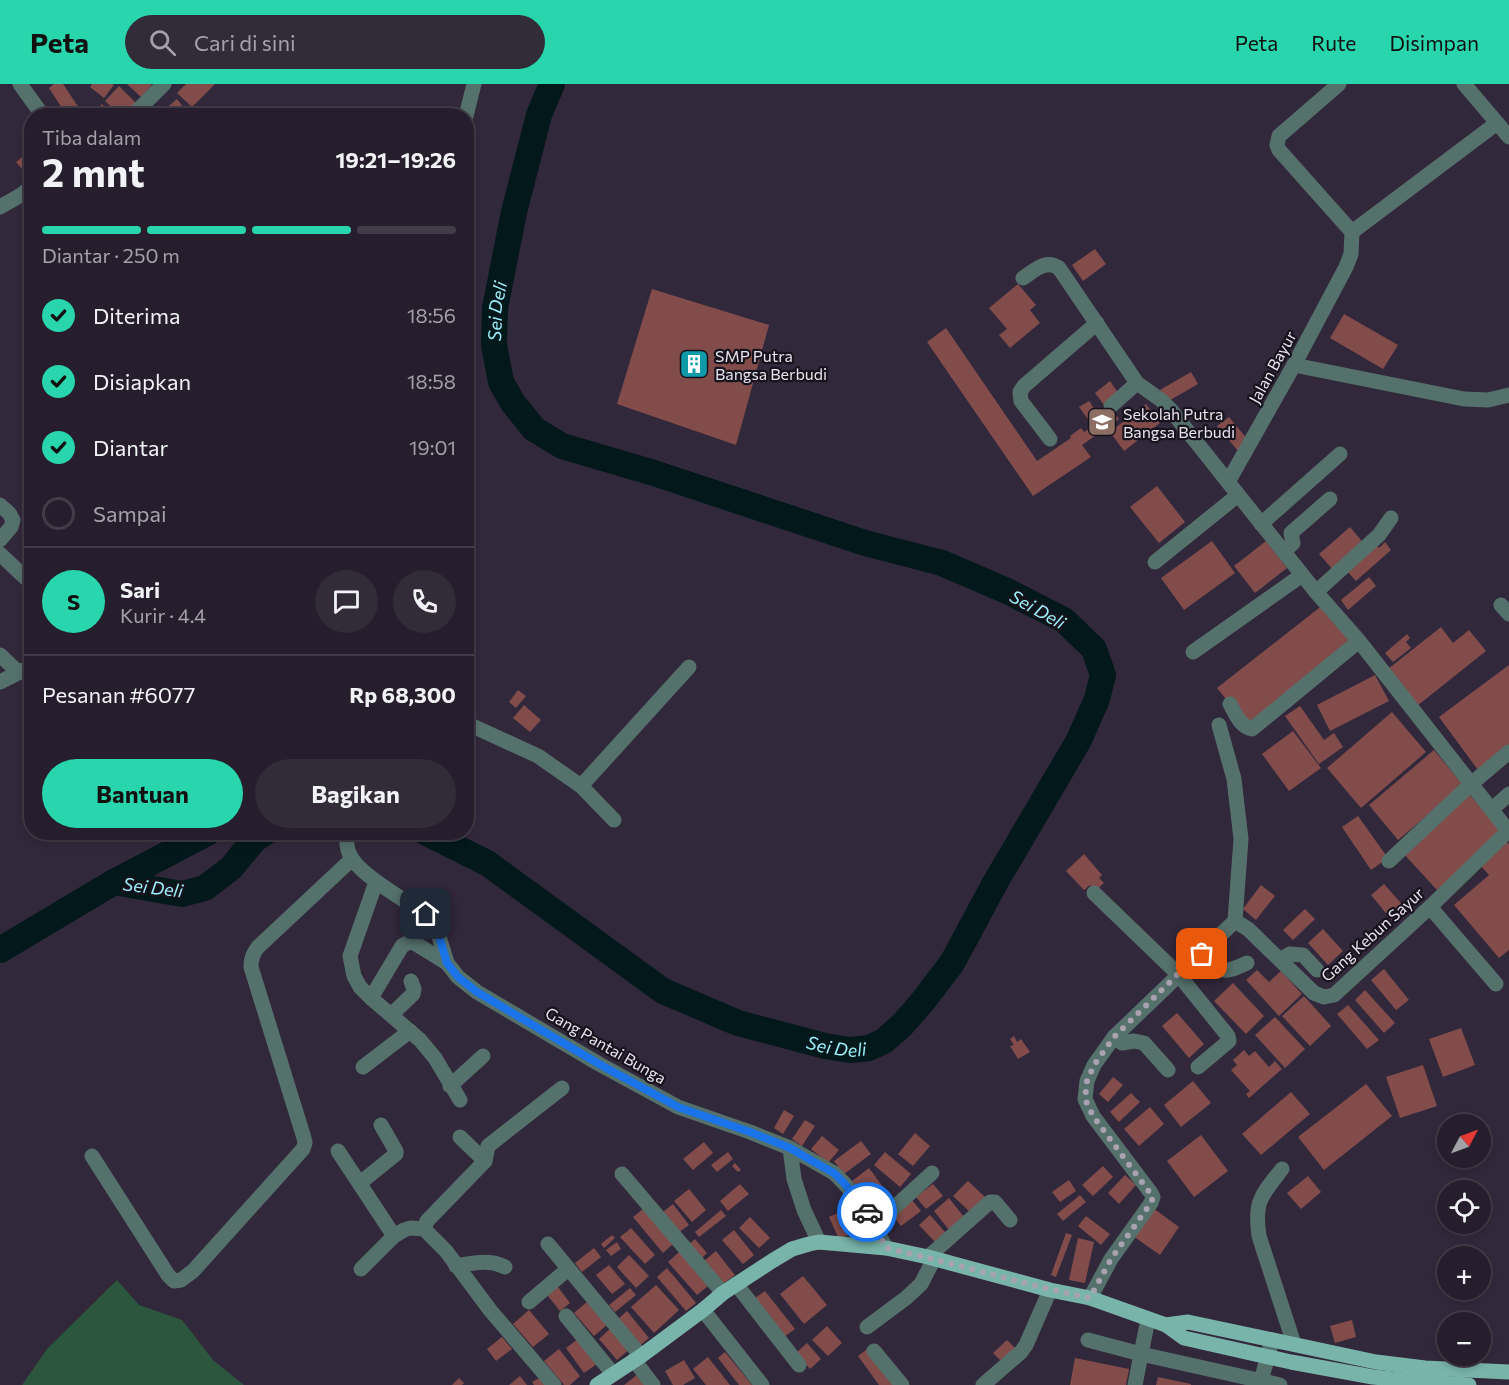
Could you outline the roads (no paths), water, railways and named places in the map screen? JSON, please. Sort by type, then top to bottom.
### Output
[{"type":"main road","points":[[597,1385],[638,1358],[729,1289],[772,1261],[792,1249],[819,1242],[886,1248],[1090,1298],[1166,1325],[1184,1338],[1268,1357],[1422,1382],[1468,1385]]},
{"type":"main road","points":[[1166,1325],[1188,1322],[1294,1344],[1373,1375],[1425,1368],[1509,1372]]},
{"type":"street","points":[[20,84],[37,108]]},
{"type":"street","points":[[140,108],[164,84]]},
{"type":"street","points":[[468,108],[474,84]]},
{"type":"street","points":[[1339,84],[1279,136],[1277,145],[1353,232],[1504,128],[1464,84]]},
{"type":"street","points":[[0,207],[24,193]]},
{"type":"street","name":"Jalan Bayur","points":[[1228,482],[1346,267],[1351,254],[1353,232]]},
{"type":"street","points":[[1023,278],[1045,264],[1053,264],[1059,268],[1137,383],[1161,400],[1170,410],[1302,575],[1359,641],[1509,831]]},
{"type":"street","points":[[1050,439],[1021,401],[1020,392],[1097,323]]},
{"type":"street","points":[[1294,365],[1464,399],[1488,400],[1509,394]]},
{"type":"street","points":[[1111,406],[1137,383]]},
{"type":"street","points":[[1262,524],[1340,454]]},
{"type":"street","points":[[1155,562],[1238,495]]},
{"type":"street","points":[[1284,552],[1293,543],[1290,533],[1330,499]]},
{"type":"street","points":[[0,505],[13,519],[12,527],[0,540]]},
{"type":"street","points":[[1316,592],[1379,535],[1391,518]]},
{"type":"street","points":[[0,554],[24,576]]},
{"type":"street","points":[[1193,652],[1302,575]]},
{"type":"street","points":[[1230,704],[1241,723],[1252,729],[1359,641]]},
{"type":"street","points":[[0,655],[24,668]]},
{"type":"street","points":[[581,786],[689,666]]},
{"type":"street","points":[[0,682],[24,670]]},
{"type":"street","points":[[1090,1298],[1111,1259],[1153,1197],[1093,1116],[1085,1099],[1087,1081],[1094,1065],[1114,1037],[1235,921],[1240,839],[1234,779],[1219,725]]},
{"type":"street","points":[[474,727],[537,756],[581,786],[614,820]]},
{"type":"street","points":[[1389,861],[1471,784],[1509,752]]},
{"type":"street","points":[[1492,809],[1509,794]]},
{"type":"street","name":"Gang Kebun Sayur","points":[[1235,921],[1248,929],[1314,993],[1329,997],[1334,995],[1430,907],[1509,831]]},
{"type":"street","points":[[92,1156],[174,1281],[181,1280],[193,1271],[303,1149],[304,1138],[251,967],[251,960],[252,954],[348,845]]},
{"type":"street","name":"Gang Pantai Bunga","points":[[348,845],[376,882],[431,918],[435,923],[447,963],[458,977],[477,992],[678,1107],[790,1148],[834,1173],[865,1208],[886,1248]]},
{"type":"street","points":[[376,882],[350,956],[354,976],[360,987],[371,998],[420,1040],[435,1058],[460,1100]]},
{"type":"street","points":[[1095,892],[1178,974],[1229,1038],[1229,1041],[1198,1067]]},
{"type":"street","points":[[1430,907],[1496,984]]},
{"type":"street","points":[[371,998],[402,946],[407,943],[413,942],[447,963]]},
{"type":"street","points":[[1202,954],[1220,970],[1228,971],[1246,963]]},
{"type":"street","points":[[1280,960],[1290,954],[1303,955],[1317,970]]},
{"type":"street","points":[[390,1015],[413,994],[411,981]]},
{"type":"street","points":[[363,1067],[410,1031]]},
{"type":"street","points":[[1114,1037],[1122,1043],[1134,1041],[1144,1043],[1168,1070]]},
{"type":"street","points":[[450,1086],[483,1056]]},
{"type":"street","points":[[423,1230],[427,1221],[485,1161],[488,1146],[562,1088]]},
{"type":"street","points":[[360,1184],[396,1154],[381,1125]]},
{"type":"street","points":[[460,1137],[485,1161]]},
{"type":"street","points":[[790,1148],[794,1179],[804,1210],[819,1242]]},
{"type":"street","points":[[338,1151],[394,1236]]},
{"type":"street","points":[[1282,1169],[1261,1196],[1256,1219],[1259,1236],[1294,1344]]},
{"type":"street","points":[[874,1226],[932,1173]]},
{"type":"street","points":[[622,1174],[799,1365]]},
{"type":"street","points":[[867,1327],[921,1284],[931,1258],[990,1202],[995,1202],[1010,1220]]},
{"type":"street","points":[[361,1269],[394,1236],[410,1228],[423,1230],[446,1251],[490,1310],[554,1385]]},
{"type":"street","points":[[548,1244],[638,1358],[653,1385]]},
{"type":"street","points":[[456,1266],[487,1262],[499,1264],[505,1268]]},
{"type":"street","points":[[529,1302],[568,1269]]},
{"type":"street","points":[[983,1385],[1026,1345],[1050,1290]]},
{"type":"street","points":[[703,1310],[762,1385]]},
{"type":"street","points":[[566,1316],[613,1374]]},
{"type":"street","points":[[1135,1385],[1148,1319]]},
{"type":"street","points":[[1088,1340],[1261,1383],[1280,1385]]},
{"type":"street","points":[[1261,1383],[1272,1340]]},
{"type":"street","points":[[874,1351],[902,1385]]},
{"type":"waterway","name":"Sei Deli","points":[[441,840],[487,863],[663,991],[738,1023],[825,1046],[850,1050],[869,1048],[884,1041],[903,1024],[952,963],[995,883],[1079,740],[1097,699],[1103,675],[1094,649],[1064,620],[1007,591],[942,563],[865,543],[654,473],[562,446],[534,429],[513,403],[501,382],[494,345],[495,308],[514,212],[539,115],[552,84]]},
{"type":"waterway","points":[[114,882],[194,840]]},
{"type":"waterway","name":"Sei Deli","points":[[0,950],[114,882],[182,894],[205,888],[231,868],[254,840]]},
{"type":"place","name":"SMP Putra Bangsa Berbudi","points":[[694,364]]},
{"type":"place","name":"Sekolah Putra Bangsa Berbudi","points":[[1102,422]]}]
